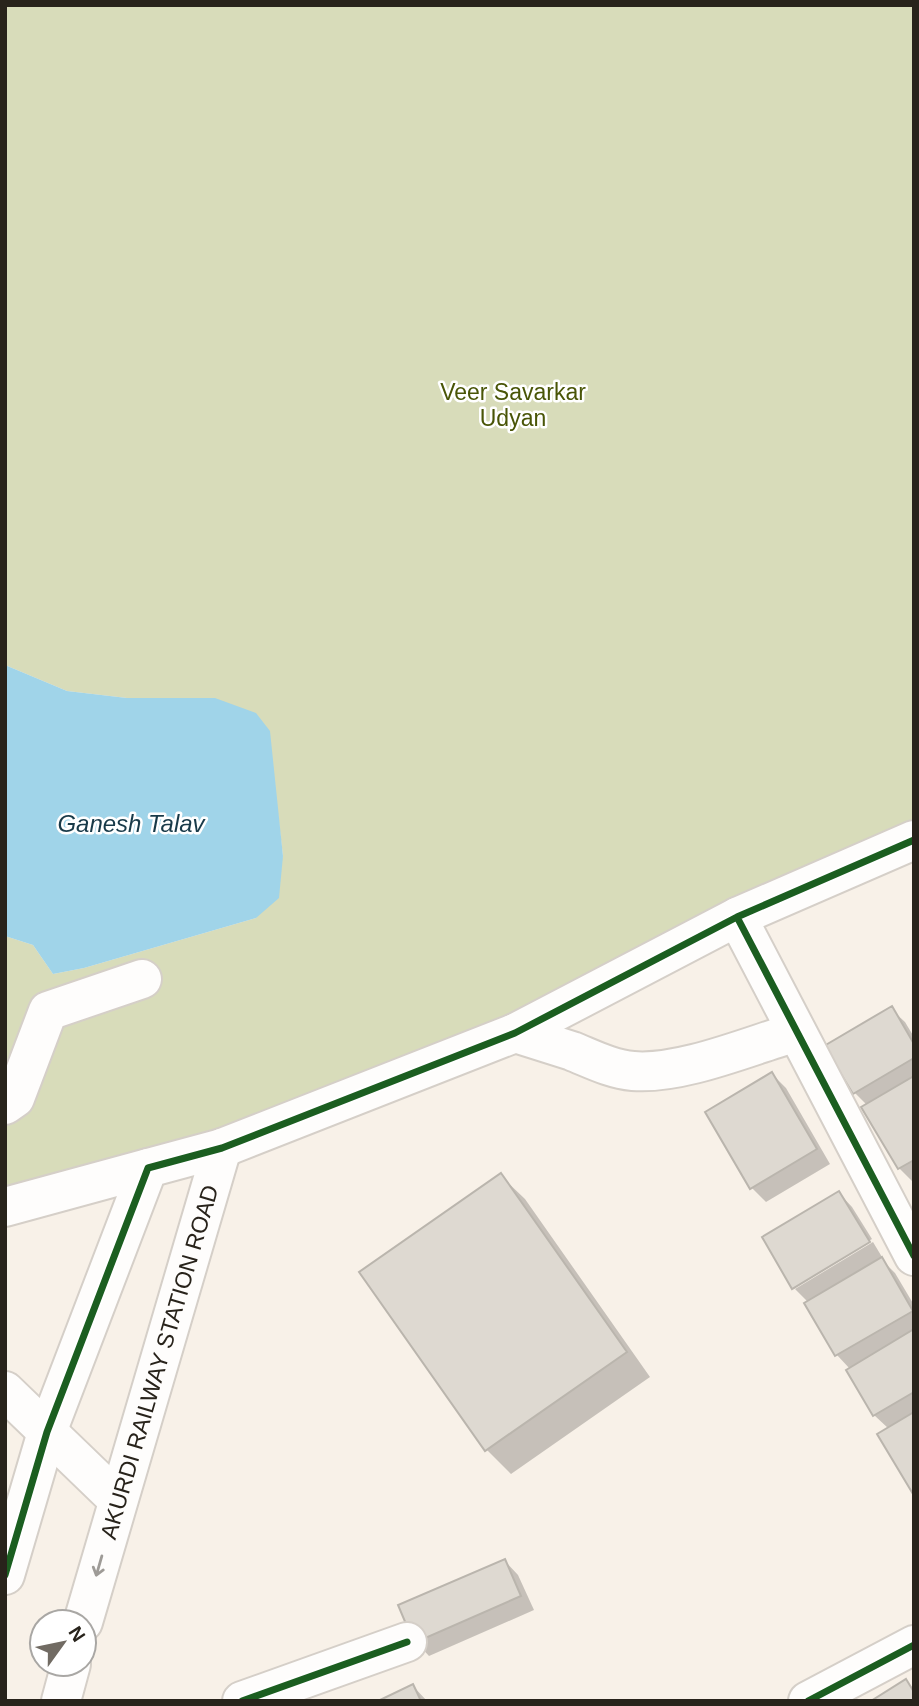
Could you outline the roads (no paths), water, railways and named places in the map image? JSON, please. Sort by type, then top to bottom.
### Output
[{"type":"street","points":[[222,1148],[515,1033],[737,916],[914,840]]},
{"type":"street","points":[[737,916],[914,1256]]},
{"type":"street","points":[[5,1105],[15,1098],[48,1011],[142,979]]},
{"type":"street","points":[[515,1033],[573,1052],[605,1066],[633,1071],[662,1070],[689,1064],[796,1032]]},
{"type":"street","name":"AKURDI RAILWAY STATION ROAD","points":[[5,1207],[222,1148]]},
{"type":"street","name":"AKURDI RAILWAY STATION ROAD","points":[[87,1608],[222,1148]]},
{"type":"street","points":[[5,1575],[47,1432],[148,1168]]},
{"type":"street","points":[[5,1391],[118,1500]]},
{"type":"street","points":[[242,1701],[407,1642]]},
{"type":"street","points":[[808,1701],[914,1645]]},
{"type":"street","points":[[61,1701],[67,1678]]},
{"type":"water","name":"Ganesh Talav","points":[[5,665],[67,691],[127,698],[215,698],[256,713],[270,731],[283,856],[279,898],[256,918],[84,968],[53,974],[33,945],[5,936]]},
{"type":"park label","name":"Veer Savarkar Udyan","points":[[513,405]]}]
